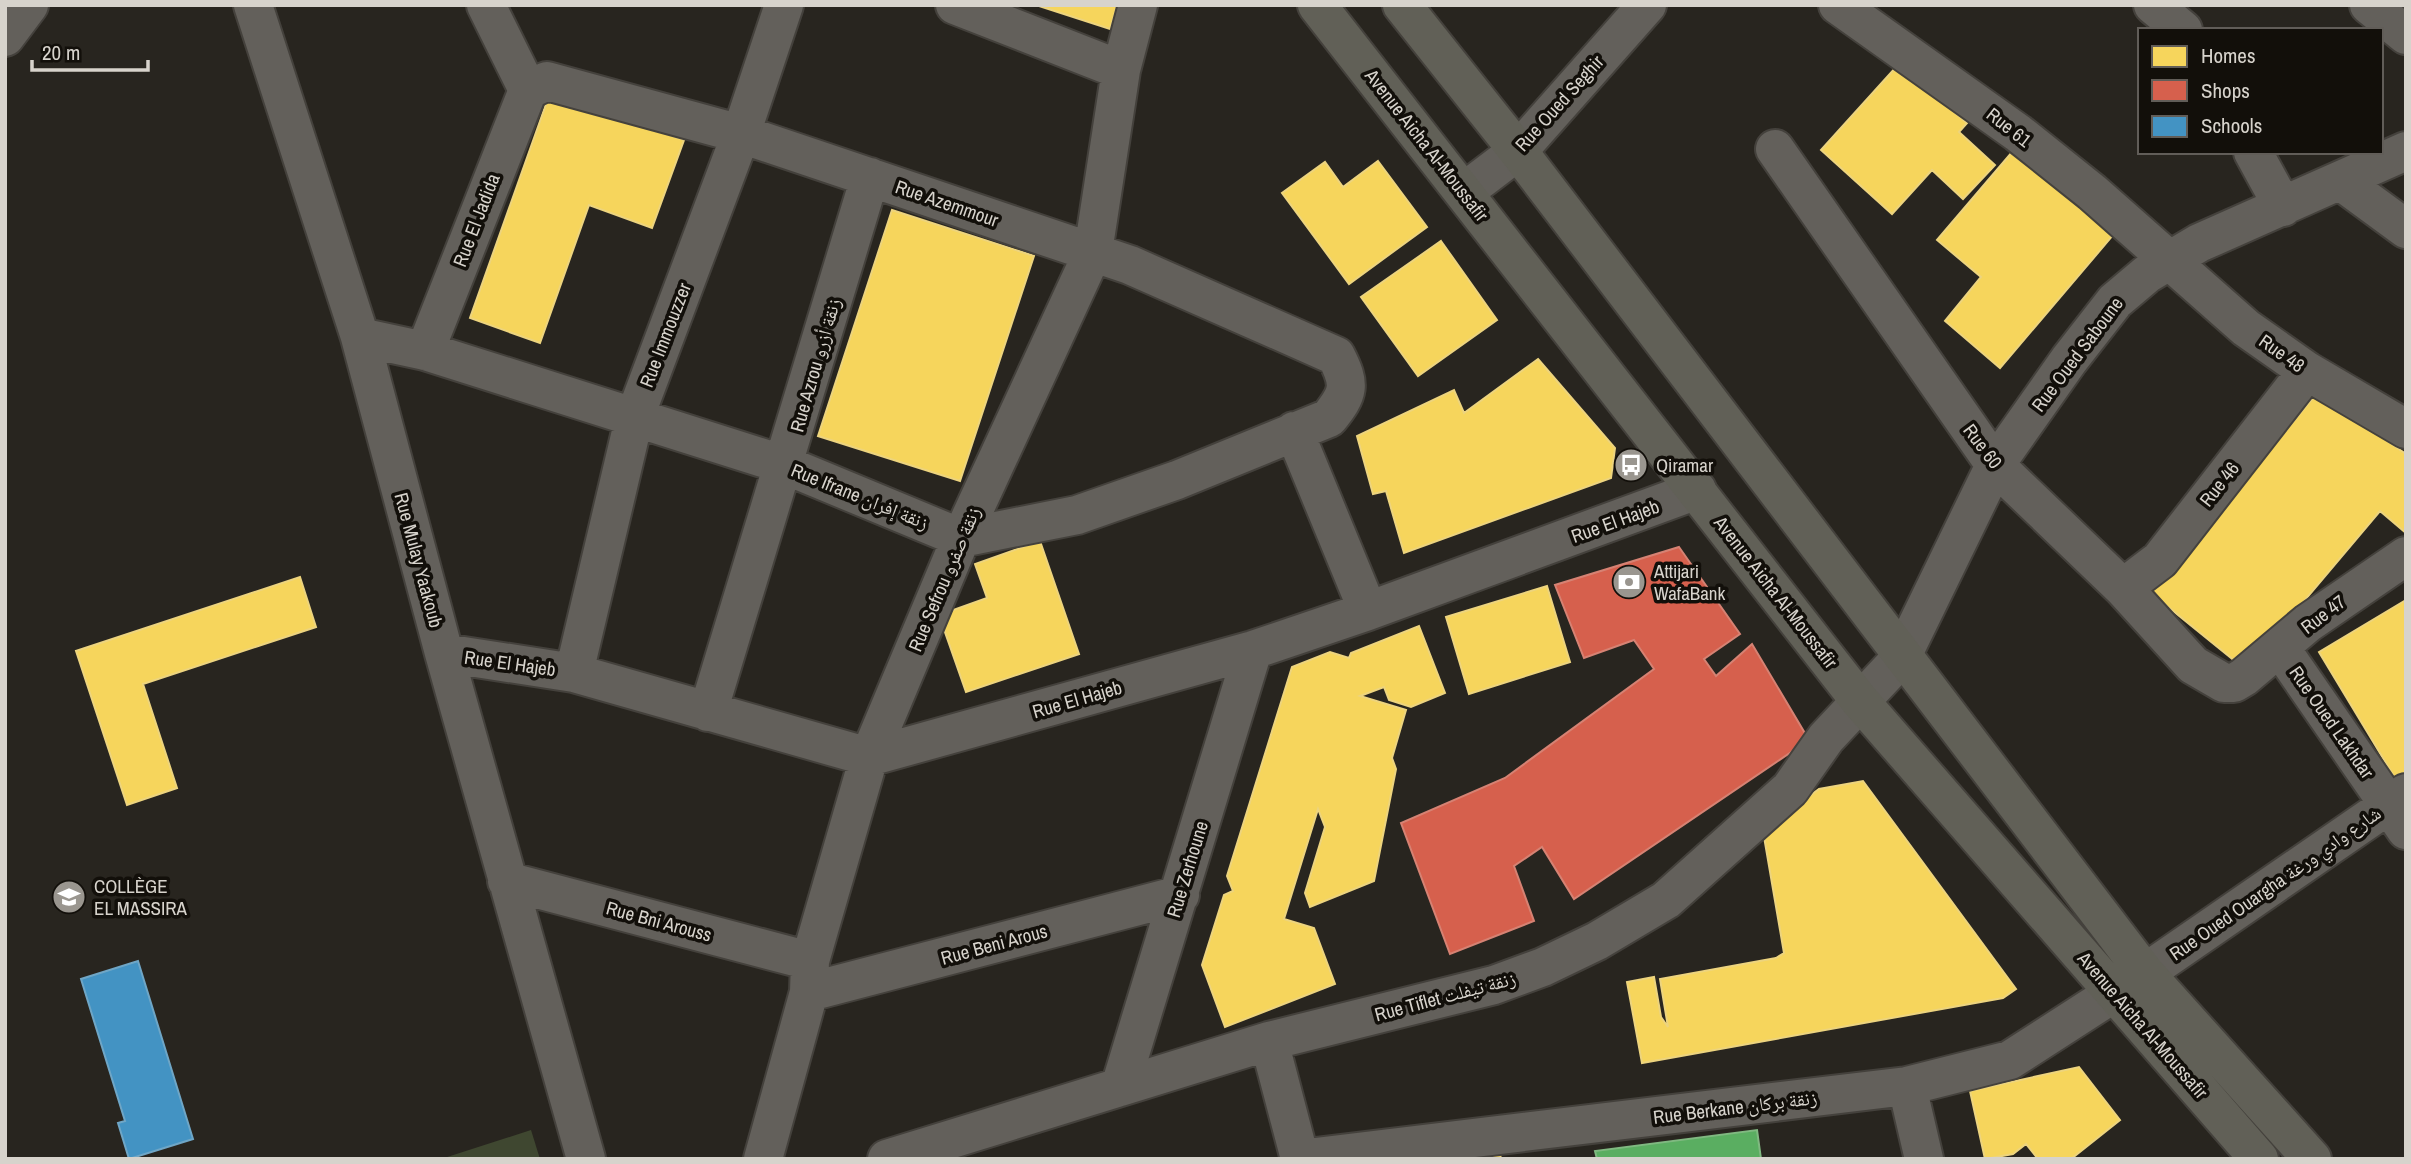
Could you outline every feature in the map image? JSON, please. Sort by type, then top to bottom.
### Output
[{"type":"main road","name":"Avenue Aicha Al-Moussafir","points":[[1317,5],[1860,701],[2129,982],[2312,1159]]},
{"type":"main road","name":"Avenue Aicha Al-Moussafir","points":[[1402,5],[1518,151],[1901,658],[2129,982],[2259,1159]]},
{"type":"street","points":[[5,37],[29,5]]},
{"type":"street","name":"Rue Mulay Yaakoub","points":[[253,5],[360,337],[444,653],[586,1159]]},
{"type":"street","points":[[486,5],[537,85]]},
{"type":"street","name":"Rue Immouzzer","points":[[573,673],[634,419],[741,134],[784,5]]},
{"type":"street","points":[[955,5],[1121,70]]},
{"type":"street","name":"Rue Sefrou زنقة صفرو","points":[[763,1159],[869,757],[961,538],[1093,252],[1121,70],[1138,5]]},
{"type":"street","name":"Rue Oued Seghir","points":[[1464,192],[1518,151],[1647,5]]},
{"type":"street","name":"Rue 61","points":[[1838,5],[1880,17],[2170,260]]},
{"type":"street","points":[[2153,5],[2181,28]]},
{"type":"street","points":[[2369,5],[2406,35]]},
{"type":"street","name":"Rue Azemmour","points":[[537,85],[741,134],[1130,264],[1336,356],[1347,376],[1345,398],[1329,418],[1294,431]]},
{"type":"street","name":"Rue El Jadida","points":[[425,351],[537,85]]},
{"type":"street","name":"Rue 60","points":[[1775,149],[1995,466],[2123,588],[2193,665],[2224,683],[2244,677]]},
{"type":"street","name":"Rue Oued Saboune","points":[[1901,658],[1995,466],[2069,359],[2115,300],[2147,274],[2241,223],[2342,182],[2406,151]]},
{"type":"street","points":[[2254,154],[2283,207]]},
{"type":"street","name":"Rue Azrou زنقة أزرو","points":[[708,712],[785,466],[870,177]]},
{"type":"street","points":[[2342,182],[2406,229]]},
{"type":"street","name":"Rue 48","points":[[2170,260],[2246,328],[2307,371],[2406,429]]},
{"type":"street","name":"Rue Ifrane زنقة إفران","points":[[360,337],[425,351],[785,466],[961,538]]},
{"type":"street","name":"Rue 46","points":[[2123,588],[2160,560],[2307,371]]},
{"type":"street","points":[[961,538],[1077,515],[1177,480],[1294,431],[1368,611]]},
{"type":"street","name":"Rue El Hajeb","points":[[444,653],[573,673],[869,757],[1253,650],[1368,611],[1697,490]]},
{"type":"street","name":"Rue 47","points":[[2244,677],[2281,649],[2308,623],[2406,556]]},
{"type":"street","name":"Rue Oued Lakhdar","points":[[2281,649],[2400,809]]},
{"type":"street","name":"Rue Zerhoune","points":[[1120,1087],[1253,650]]},
{"type":"street","name":"Rue Tiflet زنقة تيفلت","points":[[887,1159],[1269,1041],[1494,985],[1543,967],[1597,941],[1666,900],[1790,789],[1826,738],[1901,658]]},
{"type":"street","name":"Rue Oued Ouargha شارع وادي ورغة","points":[[2129,982],[2400,809]]},
{"type":"street","name":"Rue Bni Arouss","points":[[507,881],[810,977]]},
{"type":"street","name":"Rue Beni Arous","points":[[810,977],[1180,895]]},
{"type":"street","name":"Rue Berkane زنقة بركان","points":[[1300,1159],[1907,1086],[2010,1060],[2129,982]]},
{"type":"street","points":[[1269,1041],[1300,1159]]},
{"type":"street","points":[[1907,1086],[1924,1159]]},
{"type":"green space","points":[[531,1130],[540,1159],[441,1159]]},
{"type":"building: Homes","points":[[1036,5],[1117,5],[1110,29]]},
{"type":"building: Homes","points":[[1898,65],[1967,123],[1959,132],[1995,165],[1963,199],[1932,170],[1892,214],[1821,150]]},
{"type":"building: Homes","points":[[550,93],[684,140],[652,228],[589,205],[540,343],[470,318]]},
{"type":"building: Homes","points":[[2013,151],[2114,234],[2000,368],[1945,321],[1981,277],[1937,240]]},
{"type":"building: Homes","points":[[1378,161],[1427,227],[1349,284],[1282,193],[1325,162],[1343,187]]},
{"type":"building: Homes","points":[[892,210],[1034,256],[960,481],[818,436]]},
{"type":"building: Homes","points":[[1441,241],[1497,320],[1418,376],[1361,297]]},
{"type":"building: Homes","points":[[1538,359],[1615,448],[1611,478],[1404,553],[1386,491],[1373,494],[1357,436],[1454,390],[1464,413]]},
{"type":"building: Homes","points":[[2317,393],[2406,454],[2406,533],[2380,511],[2246,670],[2151,593]]},
{"type":"building: Homes","points":[[1040,541],[1079,654],[966,692],[939,615],[987,598],[975,564]]},
{"type":"building: Homes","points":[[300,577],[316,627],[143,684],[177,788],[127,805],[76,651]]},
{"type":"building: Homes","points":[[1547,586],[1570,662],[1469,694],[1446,617]]},
{"type":"building: Homes","points":[[2406,600],[2406,771],[2395,778],[2319,652]]},
{"type":"building: Homes","points":[[1419,626],[1445,693],[1411,707],[1389,700],[1384,687],[1360,696],[1406,710],[1392,758],[1396,769],[1374,881],[1310,907],[1305,893],[1325,827],[1318,809],[1284,919],[1314,928],[1335,984],[1225,1027],[1202,965],[1224,895],[1233,891],[1227,876],[1292,667],[1330,652],[1349,658],[1351,653]]},
{"type":"building: Homes","points":[[1863,781],[2016,989],[2003,998],[1642,1063],[1627,982],[1654,977],[1661,1017],[1668,1027],[1660,979],[1776,958],[1784,953],[1763,831],[1819,789]]},
{"type":"building: Homes","points":[[2079,1067],[2120,1120],[2071,1159],[2038,1159],[2026,1144],[2013,1154],[1985,1159],[1970,1091]]},
{"type":"building: Homes","points":[[1500,1154],[1501,1159],[1475,1159]]},
{"type":"building: Shops","points":[[1679,547],[1740,634],[1704,659],[1716,676],[1752,644],[1809,740],[1574,899],[1542,847],[1514,866],[1534,921],[1450,954],[1401,823],[1505,778],[1654,669],[1634,640],[1584,658],[1555,585]]},
{"type":"building: Schools","points":[[138,961],[193,1139],[129,1159],[118,1123],[125,1121],[81,979]]},
{"type":"building: Public","points":[[1757,1130],[1761,1159],[1597,1159],[1595,1151]]},
{"type":"place","name":"Qiramar","points":[[1631,465]]},
{"type":"place","name":"Attijari WafaBank","points":[[1629,582]]},
{"type":"place","name":"COLLÈGE EL MASSIRA","points":[[69,897]]}]
